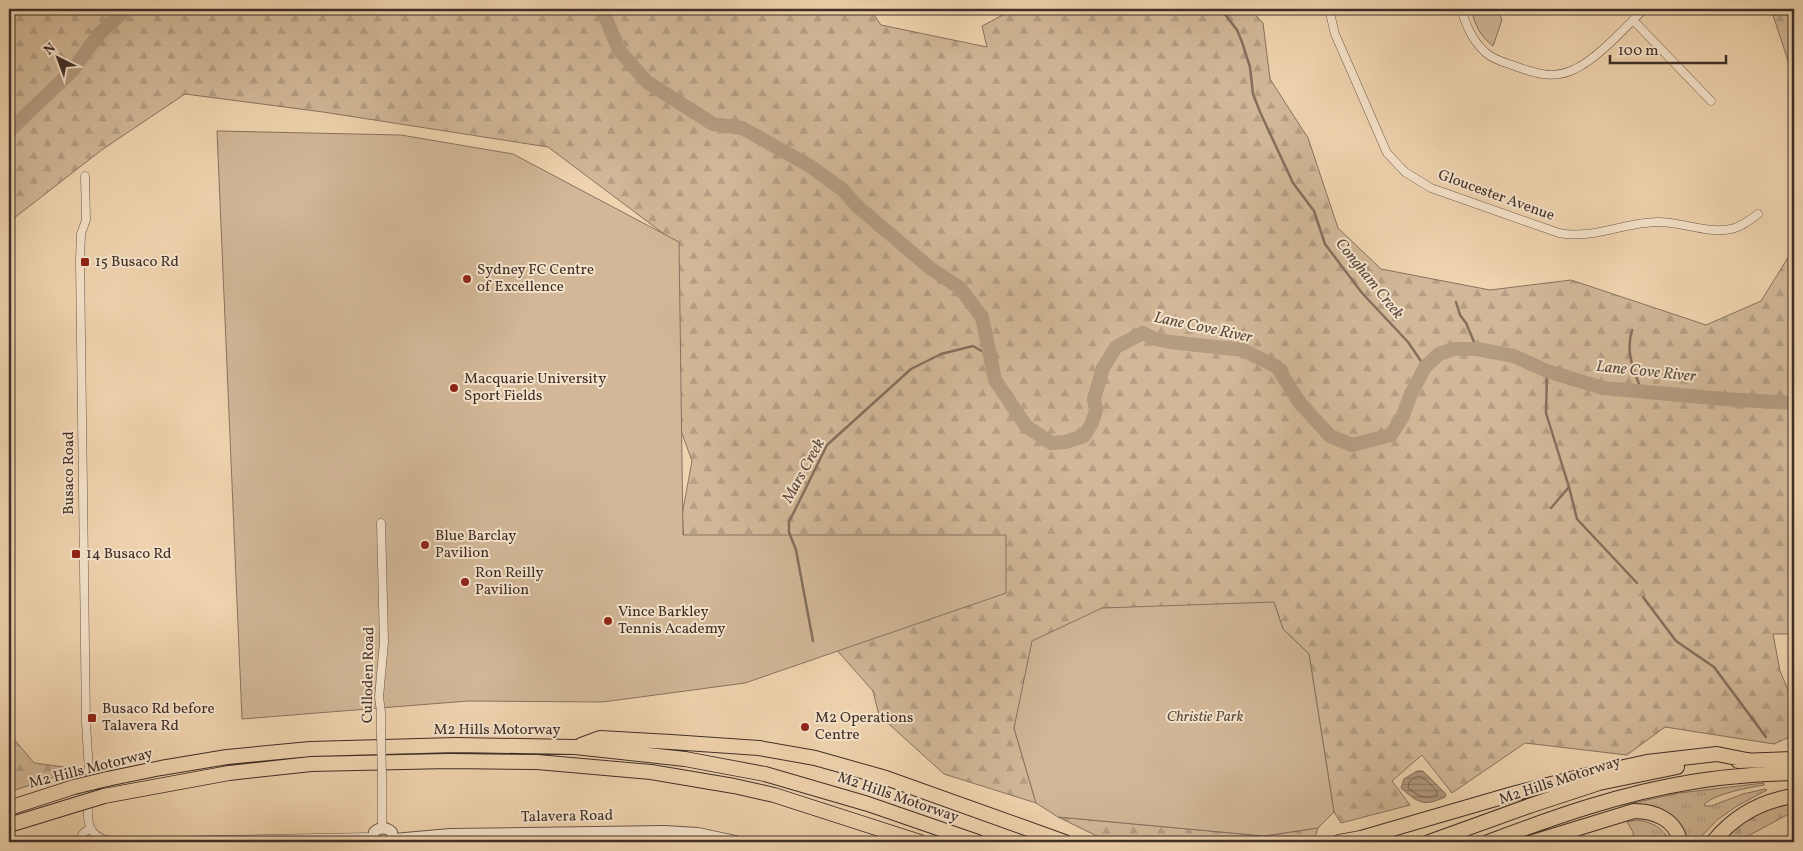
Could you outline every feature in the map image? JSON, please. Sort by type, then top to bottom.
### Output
[{"type":"highway","points":[[575,747],[600,738],[731,745],[815,758],[886,778],[1065,842]]},
{"type":"highway","name":"M2 Hills Motorway","points":[[9,808],[107,778],[227,757],[310,749],[456,745],[575,747],[685,759],[764,774],[868,804],[978,842]]},
{"type":"highway","points":[[1339,842],[1583,776],[1646,762],[1717,754],[1748,760]]},
{"type":"highway","name":"M2 Hills Motorway","points":[[1429,842],[1599,783],[1678,767],[1748,760],[1794,759]]},
{"type":"highway","name":"M2 Hills Motorway","points":[[9,824],[84,806],[104,796],[229,773],[311,764],[449,761],[537,762],[651,772],[734,786],[774,795],[920,842]]},
{"type":"highway","points":[[1488,842],[1570,813],[1626,796],[1692,782],[1794,773]]},
{"type":"highway","points":[[1713,842],[1732,822],[1753,808],[1778,798],[1794,796]]},
{"type":"highway","points":[[1533,842],[1634,811],[1648,811],[1661,816],[1672,826],[1680,842]]},
{"type":"street","name":"Gloucester Avenue","points":[[1329,9],[1335,34],[1387,153],[1405,172],[1431,188],[1572,236],[1658,222],[1715,230],[1733,229],[1746,223],[1758,214]]},
{"type":"street","points":[[1462,9],[1473,38],[1490,56],[1536,74],[1545,75],[1564,73],[1583,65],[1644,9]]},
{"type":"street","points":[[1633,20],[1711,101]]},
{"type":"street","name":"Busaco Road","points":[[85,176],[86,220],[81,234],[80,261],[86,732],[89,771]]},
{"type":"street","name":"Culloden Road","points":[[381,523],[384,642],[379,697],[382,828]]},
{"type":"street","points":[[84,806],[90,828],[99,838],[108,842],[368,836],[373,840]]},
{"type":"street","points":[[81,842],[80,838],[90,828]]},
{"type":"street","points":[[373,840],[374,832],[382,828],[389,829],[392,832],[393,841]]},
{"type":"street","name":"Talavera Road","points":[[393,841],[450,834],[664,831],[698,833],[740,842]]},
{"type":"green space","points":[[9,9],[870,9],[881,25],[987,47],[982,26],[1014,9],[1250,9],[1263,23],[1270,79],[1308,138],[1338,228],[1381,269],[1490,290],[1571,280],[1706,325],[1761,301],[1794,248],[1794,634],[1773,634],[1780,671],[1794,704],[1794,735],[1774,744],[1665,727],[1627,755],[1525,743],[1452,793],[1422,755],[1392,781],[1410,805],[1341,823],[1334,812],[1309,654],[1283,629],[1274,602],[1014,728],[1036,803],[944,774],[879,715],[873,691],[812,622],[684,540],[682,515],[692,461],[659,370],[664,234],[548,147],[323,112],[185,94],[103,149],[9,222]]},
{"type":"green space","points":[[1471,9],[1497,9],[1502,20],[1493,46],[1479,30]]},
{"type":"green space","points":[[1771,9],[1794,9],[1794,79]]},
{"type":"green space","name":"Macquarie University Sport Fields","points":[[217,131],[401,135],[513,154],[679,242],[683,535],[1006,535],[1006,593],[745,683],[603,702],[468,701],[242,719]]},
{"type":"green space","name":"Christie Park","points":[[1274,602],[1283,629],[1309,654],[1334,812],[1318,828],[1264,836],[1058,817],[1036,803],[1014,728],[1032,641],[1102,608]]},
{"type":"green space","points":[[9,733],[34,763],[79,769],[9,792]]},
{"type":"green space","points":[[1764,783],[1764,785],[1724,794],[1704,804],[1705,806],[1711,806],[1743,794],[1767,790],[1737,806],[1717,820],[1696,842],[1685,842],[1657,808],[1633,803],[1679,793]]},
{"type":"green space","points":[[1794,800],[1794,811],[1737,842],[1723,842],[1739,826],[1755,815]]},
{"type":"green space","points":[[1058,817],[1264,836],[1318,828],[1314,840],[1297,842],[1122,842],[1101,838]]},
{"type":"green space","points":[[1636,820],[1656,826],[1664,833],[1669,842],[1634,842],[1633,832],[1627,822]]},
{"type":"water","points":[[1417,771],[1423,771],[1446,794],[1445,797],[1426,803],[1412,797],[1401,788],[1404,779]]},
{"type":"waterway","name":"Lane Cove River","points":[[9,131],[72,71],[99,34],[126,9]]},
{"type":"waterway","name":"Lane Cove River","points":[[602,9],[619,50],[647,82],[713,124],[742,128],[810,166],[843,190],[857,206],[930,268],[960,288],[982,317],[995,380],[1026,426],[1051,443],[1065,442],[1084,436],[1092,423],[1096,410],[1094,399],[1103,368],[1116,347],[1143,333],[1155,339],[1170,342],[1243,350],[1277,367],[1300,403],[1330,436],[1352,445],[1391,435],[1402,418],[1410,396],[1425,367],[1439,354],[1454,349],[1477,349],[1514,356],[1547,371],[1603,388],[1794,403]]},
{"type":"waterway","name":"Congham Creek","points":[[1221,9],[1237,30],[1250,67],[1253,94],[1260,112],[1293,183],[1314,211],[1325,244],[1362,293],[1408,342],[1425,367]]},
{"type":"waterway","points":[[1456,302],[1460,315],[1466,323],[1477,349]]},
{"type":"waterway","points":[[1632,330],[1629,347],[1630,354],[1633,369],[1642,392]]},
{"type":"waterway","name":"Mars Creek","points":[[813,641],[796,550],[789,532],[789,522],[827,445],[911,369],[941,354],[973,346],[990,356]]},
{"type":"waterway","points":[[1547,371],[1546,413],[1577,519],[1637,583]]},
{"type":"waterway","points":[[1551,508],[1569,487]]},
{"type":"waterway","points":[[1643,597],[1676,641],[1714,667],[1766,737]]},
{"type":"tunnel","points":[[88,804],[89,771]]},
{"type":"place","name":"15 Busaco Rd","points":[[85,262]]},
{"type":"place","name":"Sydney FC Centre of Excellence","points":[[467,279]]},
{"type":"place","name":"Macquarie University Sport Fields","points":[[454,388]]},
{"type":"place","name":"Blue Barclay Pavilion","points":[[425,545]]},
{"type":"place","name":"14 Busaco Rd","points":[[76,554]]},
{"type":"place","name":"Ron Reilly Pavilion","points":[[465,582]]},
{"type":"place","name":"Vince Barkley Tennis Academy","points":[[608,621]]},
{"type":"place","name":"Busaco Rd before Talavera Rd","points":[[92,718]]},
{"type":"place","name":"M2 Operations Centre","points":[[805,727]]}]
